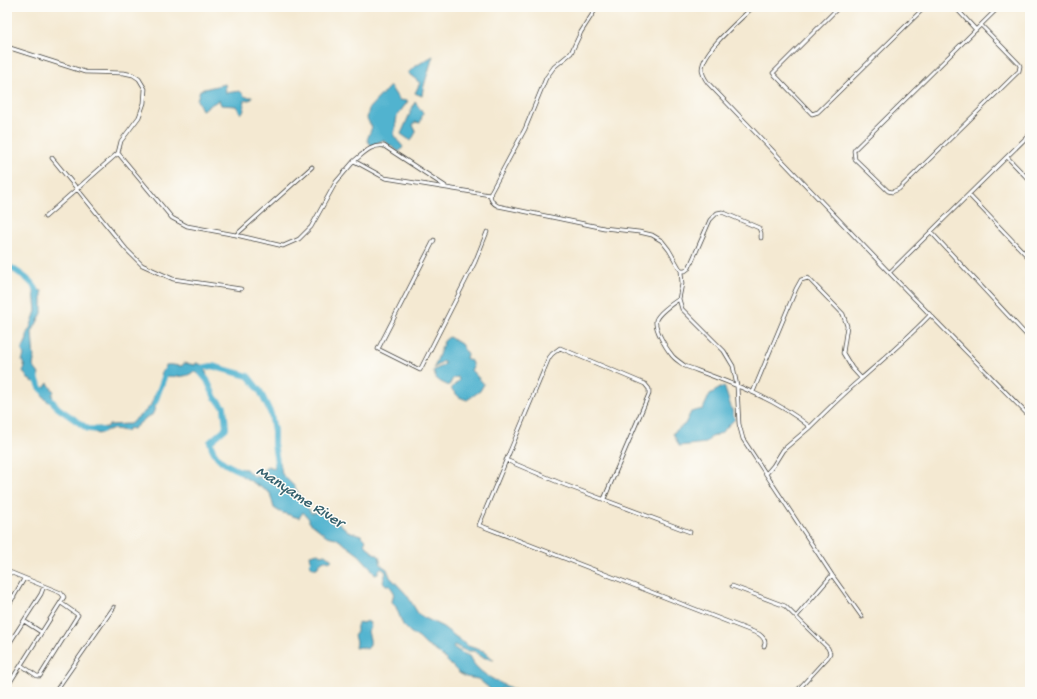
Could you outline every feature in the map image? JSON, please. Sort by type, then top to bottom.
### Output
[{"type":"street","points":[[597,7],[571,53],[554,67],[546,78],[525,129],[490,195],[493,203],[498,206],[604,228],[639,232],[652,236],[662,241],[666,245],[681,271],[682,284],[679,299],[682,309],[727,355],[732,366],[737,386],[738,424],[743,439],[832,575],[862,617]]},
{"type":"street","points":[[753,7],[716,43],[703,61],[703,75],[708,83],[1030,417]]},
{"type":"street","points":[[839,7],[773,73],[812,114],[816,113],[823,107],[925,7]]},
{"type":"street","points":[[955,7],[976,30]]},
{"type":"street","points":[[981,26],[1020,64],[1019,71],[899,189],[892,192],[888,191],[855,159],[854,152],[999,7]]},
{"type":"street","points":[[7,48],[85,72],[124,73],[133,75],[139,79],[145,89],[144,103],[139,117],[121,141],[118,153],[45,217]]},
{"type":"street","points":[[890,272],[1030,134]]},
{"type":"street","points":[[118,153],[172,218],[187,226],[283,246],[298,238],[311,227],[336,182],[354,161],[372,147],[378,145],[384,146],[446,187]]},
{"type":"street","points":[[1007,157],[1030,181]]},
{"type":"street","points":[[52,158],[76,190],[126,249],[142,265],[173,279],[241,289]]},
{"type":"street","points":[[354,161],[385,178],[490,195]]},
{"type":"street","points":[[236,235],[312,167]]},
{"type":"street","points":[[969,195],[1030,259]]},
{"type":"street","points":[[681,271],[685,271],[689,268],[710,220],[716,213],[722,212],[759,228],[761,238]]},
{"type":"street","points":[[434,240],[378,349],[420,370],[475,262],[487,232]]},
{"type":"street","points":[[931,232],[1030,339]]},
{"type":"street","points":[[753,392],[796,289],[801,280],[808,278],[844,314],[847,326],[844,353],[852,368],[861,378]]},
{"type":"street","points":[[679,299],[656,320],[662,340],[671,354],[678,361],[685,366],[753,392],[799,418],[810,427]]},
{"type":"street","points":[[766,474],[774,466],[783,450],[810,427],[861,378],[910,336],[930,314]]},
{"type":"street","points":[[604,499],[649,394],[649,389],[645,384],[560,348],[549,358],[479,525],[759,634],[764,639],[764,646]]},
{"type":"street","points":[[506,460],[565,485],[690,532]]},
{"type":"street","points":[[7,571],[63,594],[64,598],[7,686]]},
{"type":"street","points":[[796,617],[832,575]]},
{"type":"street","points":[[7,608],[24,579]]},
{"type":"street","points":[[7,646],[41,594],[44,586]]},
{"type":"street","points":[[732,586],[785,606],[828,648],[830,653],[828,657],[796,692]]},
{"type":"street","points":[[7,593],[14,597]]},
{"type":"street","points":[[21,665],[37,676],[40,676],[78,615],[61,603]]},
{"type":"street","points":[[55,692],[114,607]]},
{"type":"street","points":[[24,621],[41,632]]},
{"type":"water","points":[[433,56],[422,96],[415,93],[420,83],[408,73],[414,67]]},
{"type":"water","points":[[225,84],[226,93],[240,91],[246,97],[252,97],[252,99],[244,101],[244,110],[241,114],[236,106],[221,105],[219,100],[202,110],[197,100],[200,90]]},
{"type":"water","points":[[390,86],[399,100],[408,101],[397,116],[394,136],[403,147],[399,152],[383,140],[372,146],[367,140],[372,127],[367,119],[369,108]]},
{"type":"water","points":[[415,102],[423,113],[420,123],[415,122],[413,125],[416,132],[411,141],[401,134]]},
{"type":"water","points":[[34,291],[42,291],[42,313],[32,332],[33,366],[39,374],[34,382],[28,379],[23,371],[25,367],[22,361],[24,355],[22,350],[36,311]]},
{"type":"water","points":[[449,337],[461,344],[467,354],[466,358],[471,361],[473,367],[471,370],[484,384],[480,391],[467,400],[459,397],[451,389],[459,380],[458,377],[453,378],[449,386],[437,380],[433,371],[445,364],[443,361],[434,368],[444,341]]},
{"type":"water","points":[[184,363],[195,365],[196,363],[203,366],[207,377],[205,379],[194,371],[191,374],[183,376],[162,376],[161,372],[164,370],[166,365],[182,366]]},
{"type":"water","points":[[48,383],[54,392],[52,394],[53,400],[56,404],[53,405],[42,395],[42,391]]},
{"type":"water","points":[[724,386],[735,419],[721,433],[711,437],[706,443],[679,446],[673,433],[685,424],[691,412],[703,409],[710,394]]},
{"type":"water","points":[[159,395],[152,415],[147,417],[133,429],[129,428],[127,431],[122,431],[111,429],[98,434],[93,431],[95,428],[107,427],[109,425],[130,424],[148,409],[154,396]]},
{"type":"water","points":[[276,462],[280,462],[282,474],[294,486],[311,513],[319,512],[321,510],[327,513],[329,520],[333,523],[338,522],[348,531],[361,535],[366,540],[364,543],[372,552],[379,556],[381,565],[387,569],[390,577],[407,595],[419,615],[443,627],[468,646],[484,651],[494,660],[482,657],[474,651],[466,651],[454,645],[453,647],[469,656],[473,663],[484,674],[518,692],[511,692],[501,688],[501,692],[492,692],[478,679],[466,677],[459,673],[439,653],[426,645],[403,625],[396,607],[392,602],[394,592],[389,585],[386,585],[383,582],[386,572],[381,568],[378,571],[378,574],[375,575],[371,568],[359,555],[336,538],[327,536],[309,522],[309,519],[303,512],[299,518],[280,512],[274,508],[270,493],[239,474],[241,469],[246,469],[253,476],[265,478],[266,475],[264,470],[267,466],[274,468]]},
{"type":"water","points":[[318,553],[321,555],[325,554],[332,560],[329,562],[326,560],[322,561],[317,568],[313,568],[309,563],[311,561],[310,555]]},
{"type":"water","points":[[367,621],[370,623],[371,627],[368,631],[370,645],[367,649],[361,647],[355,648],[356,642],[354,636],[357,632],[357,625],[359,622],[362,623]]},
{"type":"waterway","name":"Manyame River","points":[[7,265],[31,282],[35,287],[38,296]]},
{"type":"waterway","points":[[196,369],[212,366],[248,376],[260,391],[271,414],[278,468]]},
{"type":"waterway","name":"Manyame River","points":[[155,402],[166,372],[169,371]]},
{"type":"waterway","name":"Manyame River","points":[[33,372],[40,387],[58,408],[88,429],[102,430]]},
{"type":"waterway","name":"Manyame River","points":[[201,373],[207,380],[215,398],[224,407],[226,428],[210,442],[212,449],[219,459],[246,474]]}]
